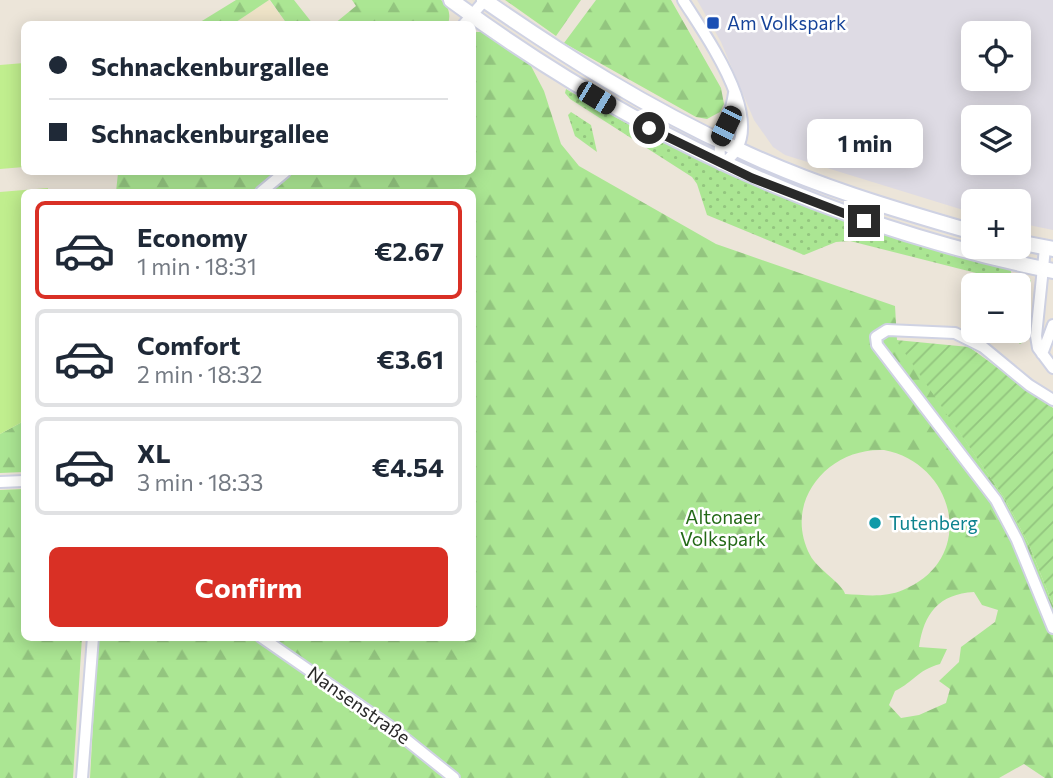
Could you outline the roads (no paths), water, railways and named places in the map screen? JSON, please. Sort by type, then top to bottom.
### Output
[{"type":"main road","points":[[451,0],[469,20]]},
{"type":"main road","points":[[485,0],[599,77],[737,150],[852,195],[961,228]]},
{"type":"main road","points":[[476,24],[616,110],[721,164],[864,221],[963,250],[1048,270]]},
{"type":"main road","points":[[1031,245],[1049,248]]},
{"type":"street","points":[[469,20],[485,0]]},
{"type":"street","points":[[683,0],[734,93],[744,124],[737,150],[721,164]]},
{"type":"street","points":[[721,164],[719,141],[732,113],[734,93]]},
{"type":"street","points":[[265,189],[281,175]]},
{"type":"street","points":[[1049,248],[1048,270],[1036,336],[1042,355],[1053,368]]},
{"type":"street","points":[[1042,355],[1053,325]]},
{"type":"street","points":[[1053,400],[1029,386],[983,347],[963,336],[944,331],[887,330],[876,337],[877,345],[996,500],[1017,540],[1053,628]]},
{"type":"street","points":[[0,482],[21,481]]},
{"type":"street","points":[[82,778],[93,641]]},
{"type":"street","name":"Nansenstraße","points":[[267,641],[388,725],[454,778]]},
{"type":"place","name":"Am Volkspark","points":[[713,23]]},
{"type":"place","name":"Tutenberg","points":[[875,523]]},
{"type":"park label","name":"Altonaer Volkspark","points":[[723,528]]}]
